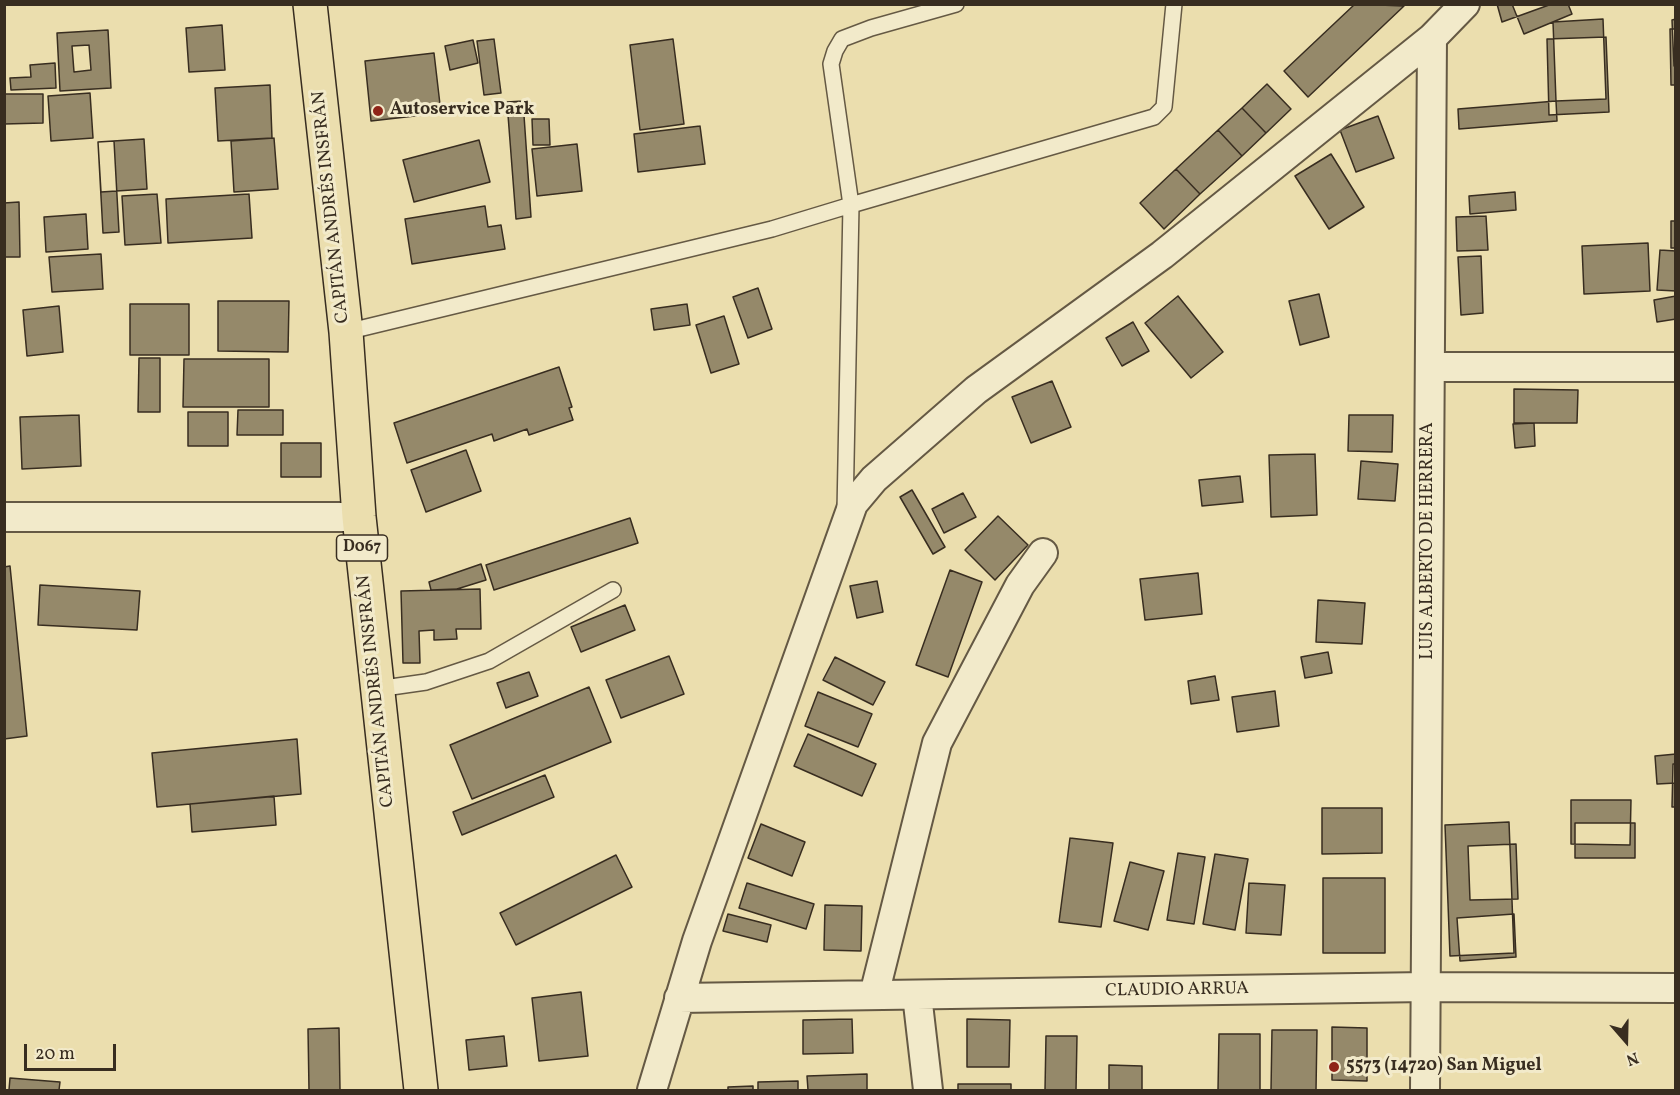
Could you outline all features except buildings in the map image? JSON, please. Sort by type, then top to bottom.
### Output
[{"type":"main road","name":"CAPITÁN ANDRÉS INSFRÁN","points":[[310,4],[346,332],[358,518],[420,1090]]},
{"type":"street","points":[[651,1090],[697,941],[844,523],[853,504],[874,479],[976,390],[1162,255],[1432,38],[1465,4]]},
{"type":"street","name":"LUIS ALBERTO DE HERRERA","points":[[1425,1090],[1432,38]]},
{"type":"street","points":[[1430,367],[1676,367]]},
{"type":"street","points":[[4,517],[358,518]]},
{"type":"street","points":[[874,995],[937,743],[1020,585],[1043,553]]},
{"type":"street","name":"CLAUDIO ARRUA","points":[[679,998],[1426,987],[1676,988]]},
{"type":"street","points":[[917,995],[928,1090]]},
{"type":"lane","points":[[844,523],[851,205],[831,64],[842,39],[871,28],[956,4]]},
{"type":"lane","points":[[346,332],[772,230],[1154,117],[1164,107],[1174,4]]},
{"type":"lane","points":[[377,689],[426,682],[489,661],[613,590]]},
{"type":"place","name":"Autoservice Park","points":[[378,111]]},
{"type":"place","name":"5573 (14720) San Miguel","points":[[1334,1067]]}]
